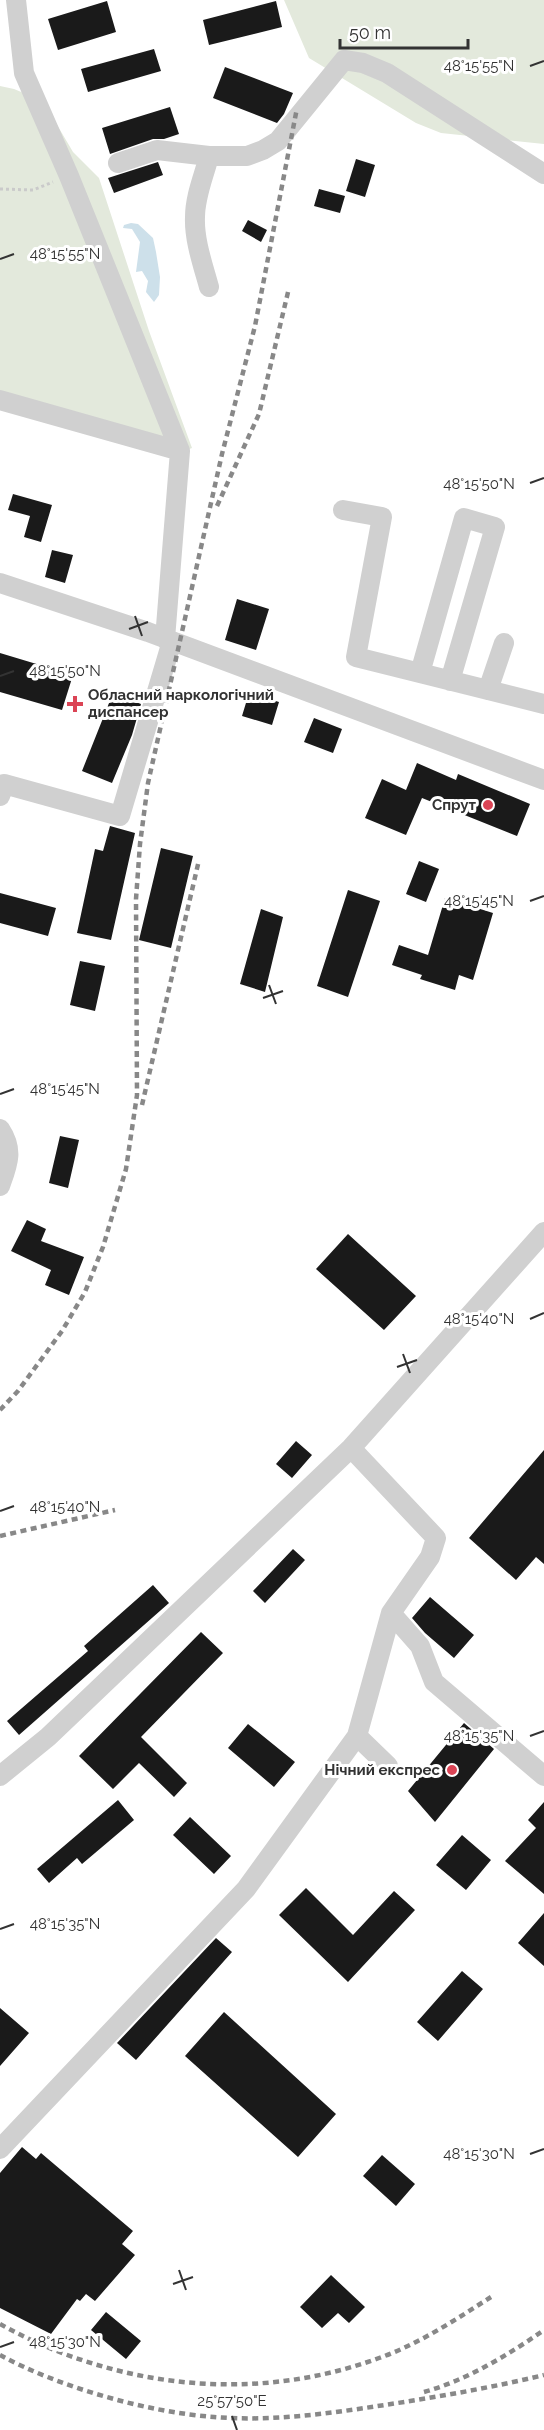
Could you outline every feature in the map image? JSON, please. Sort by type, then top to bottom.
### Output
[{"type":"street","points":[[0,796],[4,784],[120,816],[168,640],[180,451],[69,176],[24,73],[16,0]]},
{"type":"street","points":[[118,163],[157,150],[209,156],[247,156],[263,150],[278,141],[344,60],[363,63],[387,73],[544,174]]},
{"type":"street","points":[[209,156],[196,199],[195,218],[196,234],[209,288]]},
{"type":"street","points":[[0,400],[180,451]]},
{"type":"street","points":[[343,510],[382,517],[356,657],[544,704]]},
{"type":"street","points":[[420,673],[465,518],[495,527],[450,681]]},
{"type":"street","points":[[0,583],[168,640],[544,780]]},
{"type":"street","points":[[488,690],[504,643]]},
{"type":"street","points":[[0,1129],[8,1141],[9,1160],[0,1186]]},
{"type":"street","points":[[0,1776],[48,1737],[351,1448],[544,1232]]},
{"type":"street","points":[[0,2149],[246,1889],[357,1736],[391,1613],[430,1557],[436,1538],[351,1448]]},
{"type":"street","points":[[391,1613],[420,1646],[434,1682],[544,1776]]},
{"type":"street","points":[[357,1736],[388,1766]]},
{"type":"path","points":[[0,189],[33,190],[69,176]]},
{"type":"shaded area","points":[[284,0],[544,0],[544,144],[441,133],[416,123],[309,58]]},
{"type":"shaded area","points":[[0,86],[43,101],[73,152],[99,178],[149,331],[192,448],[173,455],[0,405]]},
{"type":"water","points":[[138,224],[153,238],[160,277],[159,295],[154,302],[146,292],[148,281],[142,271],[136,272],[140,242],[132,229],[123,228],[124,225]]},
{"type":"building","points":[[107,1],[116,32],[58,50],[48,19]]},
{"type":"building","points":[[276,1],[282,27],[209,45],[203,20]]},
{"type":"building","points":[[154,49],[161,71],[88,92],[81,69]]},
{"type":"building","points":[[225,67],[293,93],[284,114],[277,123],[213,98]]},
{"type":"building","points":[[170,107],[179,134],[164,139],[153,139],[110,154],[102,128]]},
{"type":"building","points":[[356,159],[375,165],[365,197],[346,191]]},
{"type":"building","points":[[158,162],[163,175],[114,193],[108,178]]},
{"type":"building","points":[[319,189],[345,196],[340,213],[314,206]]},
{"type":"building","points":[[248,220],[267,230],[261,242],[242,231]]},
{"type":"building","points":[[13,494],[52,505],[41,542],[24,537],[30,516],[8,510]]},
{"type":"building","points":[[52,550],[73,555],[65,583],[45,577]]},
{"type":"building","points":[[237,599],[269,609],[256,650],[225,640]]},
{"type":"building","points":[[0,653],[73,675],[62,710],[0,692]]},
{"type":"building","points":[[113,693],[141,704],[132,735],[112,783],[82,771]]},
{"type":"building","points":[[249,693],[279,702],[272,725],[242,716]]},
{"type":"building","points":[[314,718],[342,729],[333,753],[304,742]]},
{"type":"building","points":[[417,763],[456,780],[458,774],[530,804],[517,836],[422,798],[406,835],[365,818],[382,779],[406,790]]},
{"type":"building","points":[[110,826],[135,833],[111,940],[77,933],[95,849],[103,851]]},
{"type":"building","points":[[161,848],[193,856],[171,948],[139,940]]},
{"type":"building","points":[[419,861],[439,869],[426,902],[406,894]]},
{"type":"building","points":[[348,890],[380,901],[348,997],[317,986]]},
{"type":"building","points":[[0,893],[56,908],[48,936],[0,923]]},
{"type":"building","points":[[445,898],[493,913],[473,980],[459,975],[455,990],[420,979],[422,975],[392,965],[399,945],[428,955]]},
{"type":"building","points":[[261,909],[283,917],[265,992],[240,984]]},
{"type":"building","points":[[80,961],[105,966],[95,1011],[70,1005]]},
{"type":"building","points":[[60,1136],[79,1140],[68,1188],[49,1183]]},
{"type":"building","points":[[27,1220],[46,1229],[41,1241],[84,1257],[69,1295],[45,1285],[51,1270],[11,1251]]},
{"type":"building","points":[[348,1234],[416,1296],[384,1330],[316,1269]]},
{"type":"building","points":[[296,1441],[312,1455],[292,1478],[276,1464]]},
{"type":"building","points":[[544,1450],[544,1564],[536,1557],[516,1580],[469,1538]]},
{"type":"building","points":[[293,1549],[305,1560],[265,1603],[253,1591]]},
{"type":"building","points":[[153,1585],[169,1603],[19,1735],[7,1721],[88,1651],[84,1646]]},
{"type":"building","points":[[430,1597],[474,1635],[454,1658],[425,1633],[412,1618]]},
{"type":"building","points":[[201,1632],[223,1653],[141,1737],[187,1783],[174,1797],[139,1763],[113,1789],[79,1756]]},
{"type":"building","name":"Нічний експрес","points":[[464,1723],[494,1749],[435,1822],[408,1791]]},
{"type":"building","points":[[248,1724],[295,1762],[274,1787],[228,1748]]},
{"type":"building","points":[[118,1800],[134,1820],[82,1864],[77,1858],[49,1883],[37,1869]]},
{"type":"building","points":[[544,1802],[544,1894],[505,1861],[536,1828],[528,1820]]},
{"type":"building","points":[[190,1817],[231,1856],[214,1874],[173,1835]]},
{"type":"building","points":[[462,1835],[491,1860],[466,1890],[436,1865]]},
{"type":"building","points":[[306,1888],[353,1935],[394,1891],[415,1910],[348,1982],[279,1915]]},
{"type":"building","points":[[544,1913],[544,1966],[518,1943]]},
{"type":"building","points":[[216,1938],[232,1952],[136,2060],[117,2043]]},
{"type":"building","points":[[462,1971],[483,1989],[438,2041],[417,2022]]},
{"type":"building","points":[[0,2008],[29,2033],[0,2066]]},
{"type":"building","points":[[224,2012],[336,2114],[298,2157],[185,2056]]},
{"type":"building","points":[[22,2147],[36,2159],[41,2153],[133,2231],[122,2244],[135,2255],[95,2301],[86,2294],[80,2301],[77,2299],[51,2334],[0,2308],[0,2173]]},
{"type":"building","points":[[382,2155],[415,2184],[396,2206],[363,2176]]},
{"type":"building","points":[[331,2275],[365,2307],[349,2323],[338,2313],[322,2328],[300,2307]]},
{"type":"building","points":[[106,2312],[141,2341],[126,2359],[91,2330]]},
{"type":"railway","points":[[0,1410],[18,1391],[62,1331],[85,1292],[103,1247],[126,1169],[137,1095],[136,899],[148,783],[222,454],[255,326],[297,108]]},
{"type":"railway","points":[[217,506],[259,414],[289,288]]},
{"type":"railway","points":[[142,1105],[199,860]]},
{"type":"railway","points":[[0,1536],[115,1510]]},
{"type":"railway","points":[[0,2324],[44,2346],[90,2363],[137,2375],[186,2382],[234,2384],[283,2381],[332,2372],[379,2358],[423,2339],[491,2297]]},
{"type":"railway","points":[[424,2392],[456,2381],[487,2366],[544,2330]]},
{"type":"railway","points":[[0,2355],[49,2377],[132,2404],[188,2414],[236,2418],[303,2416],[347,2411],[544,2375]]},
{"type":"place","name":"Обласний наркологічний диспансер","points":[[75,704]]},
{"type":"place","name":"Спрут","points":[[488,805]]},
{"type":"place","name":"Нічний експрес","points":[[452,1770]]}]
